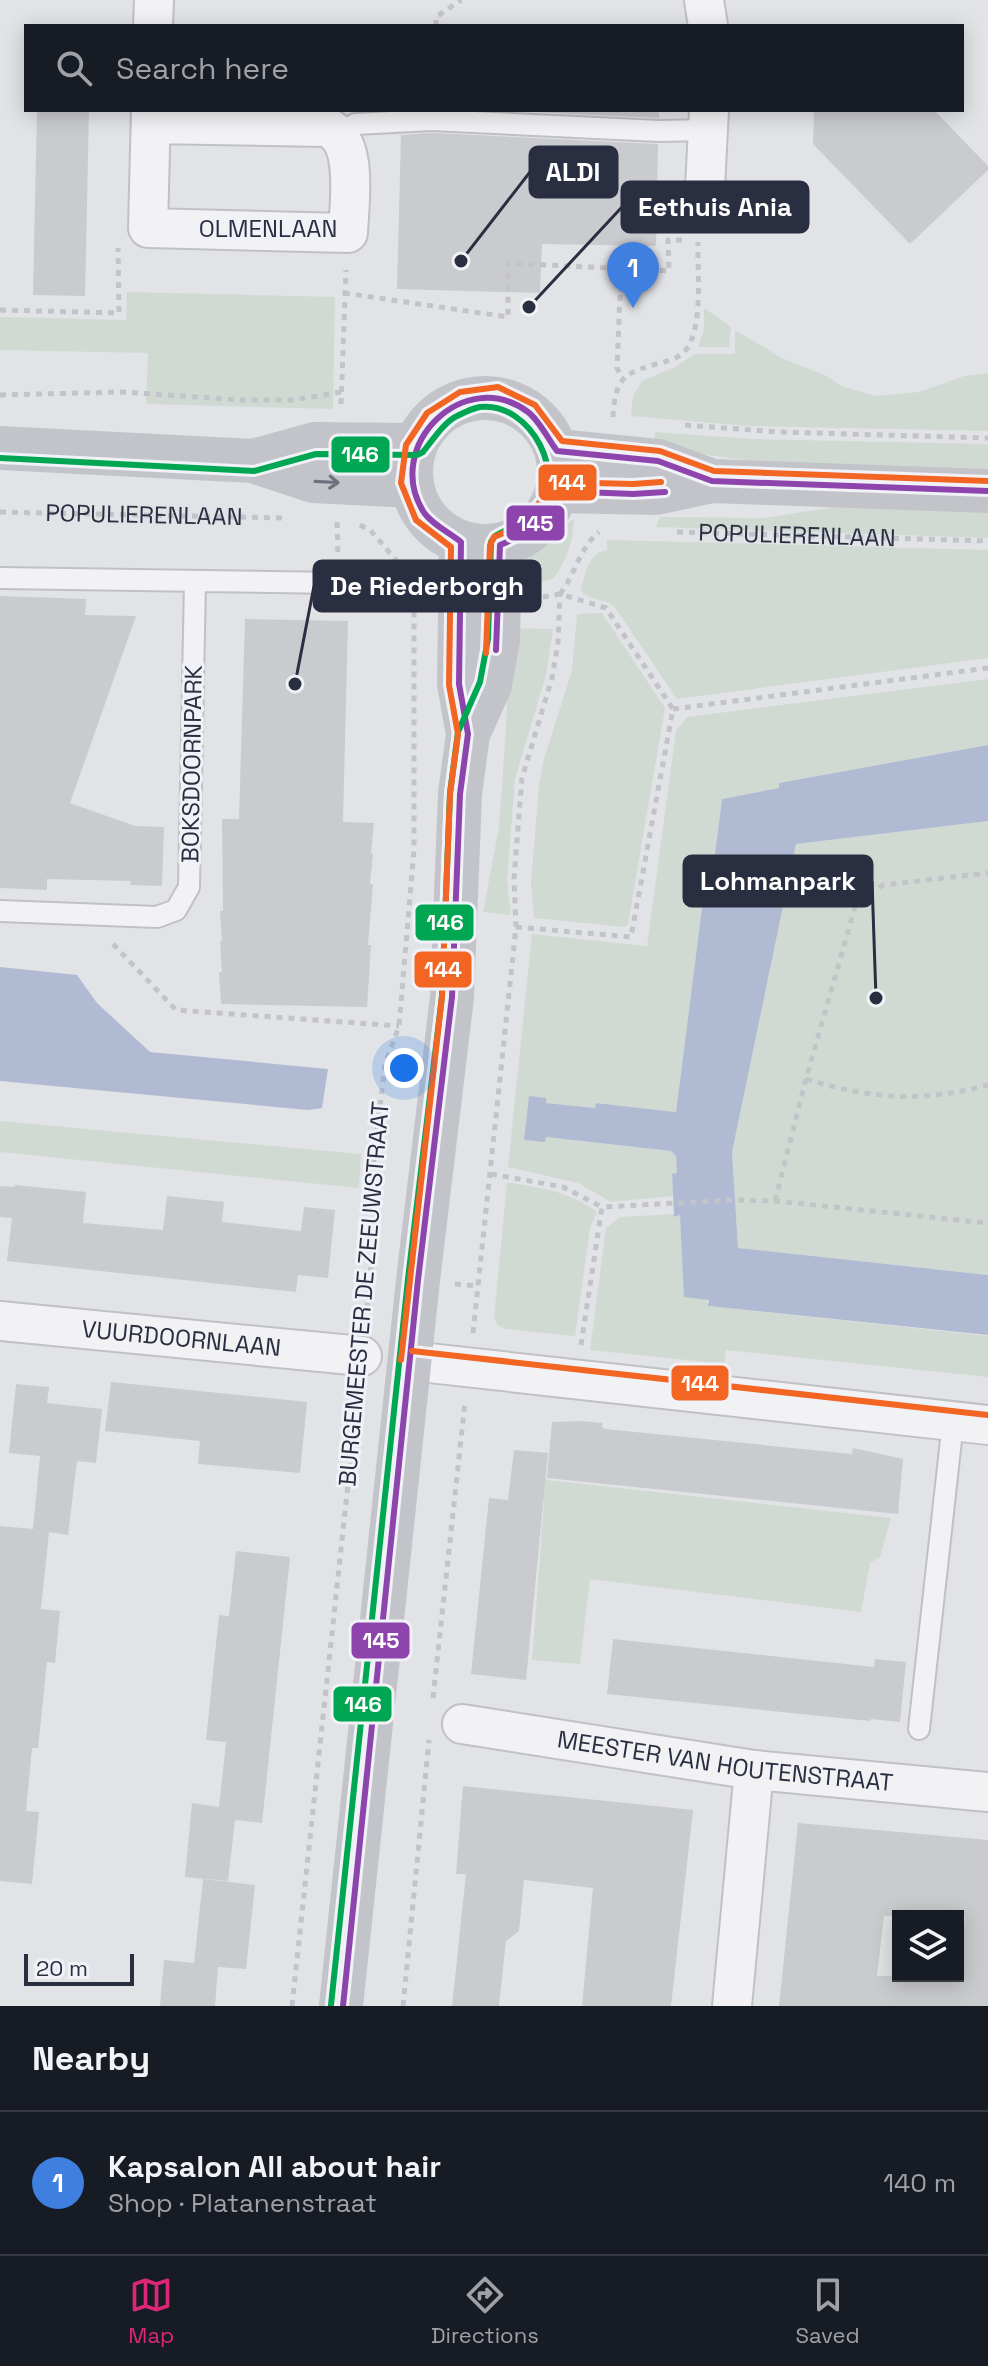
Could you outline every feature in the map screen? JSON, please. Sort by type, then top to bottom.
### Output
[{"type":"street","points":[[153,24],[154,0]]},
{"type":"street","points":[[704,0],[708,24]]},
{"type":"street","points":[[148,228],[151,117],[325,127],[341,136]]},
{"type":"street","points":[[701,224],[708,120]]},
{"type":"street","name":"OLMENLAAN","points":[[148,228],[348,233],[348,156],[341,136]]},
{"type":"street","points":[[489,398],[518,405],[535,417],[548,432],[557,471],[549,510],[537,526],[520,538],[480,543],[443,534],[418,505],[414,466],[426,427],[441,412],[458,403],[489,398]]},
{"type":"street","points":[[0,448],[253,461],[315,444],[414,466]]},
{"type":"street","name":"POPULIERENLAAN","points":[[557,471],[658,461],[712,481],[988,491]]},
{"type":"street","name":"BURGEMEESTER DE ZEEUWSTRAAT","points":[[343,2004],[452,997],[460,794],[468,734],[490,685],[498,640],[480,543]]},
{"type":"street","name":"VUURDOORNLAAN","points":[[0,1321],[362,1356]]},
{"type":"street","points":[[411,1361],[970,1424]]},
{"type":"street","name":"MEESTER VAN HOUTENSTRAAT","points":[[441,1722],[754,1770],[988,1792]]},
{"type":"street","points":[[732,2006],[754,1770]]},
{"type":"lane","points":[[341,136],[355,124],[432,120],[659,131],[708,120]]},
{"type":"lane","points":[[0,578],[338,583]]},
{"type":"lane","name":"BOKSDOORNPARK","points":[[0,911],[157,917],[176,910],[189,887],[195,581]]},
{"type":"lane","points":[[919,1729],[970,1424]]},
{"type":"path","points":[[436,24],[436,17],[461,0]]},
{"type":"path","points":[[344,293],[508,317],[508,263],[669,271],[668,240],[701,224],[696,331],[685,352],[672,360],[637,369],[622,378],[616,390],[613,420]]},
{"type":"path","points":[[0,310],[119,313],[118,246],[148,228]]},
{"type":"path","points":[[621,271],[617,368],[622,378]]},
{"type":"path","points":[[0,395],[123,392],[240,400],[293,400],[341,392]]},
{"type":"path","points":[[673,425],[778,432],[988,438]]},
{"type":"path","name":"POPULIERENLAAN","points":[[0,512],[291,518]]},
{"type":"path","points":[[337,519],[347,521]]},
{"type":"path","name":"BURGEMEESTER DE ZEEUWSTRAAT","points":[[292,2006],[373,1244],[370,1191],[385,1064],[399,1026],[414,850],[414,582],[370,530],[356,523]]},
{"type":"path","points":[[403,2006],[441,1722],[469,1367],[516,927],[514,878],[522,778],[552,678],[558,643],[560,594],[592,537],[607,530]]},
{"type":"path","name":"POPULIERENLAAN","points":[[671,532],[988,541]]},
{"type":"path","points":[[516,927],[631,937],[673,709],[606,608],[560,594]]},
{"type":"path","points":[[673,709],[988,668]]},
{"type":"path","points":[[775,1201],[855,907],[883,885],[988,873]]},
{"type":"path","points":[[87,916],[176,1010],[399,1026]]},
{"type":"path","points":[[806,1079],[845,1091],[916,1098],[961,1093],[988,1085]]},
{"type":"path","points":[[491,1174],[563,1187],[602,1207],[775,1201],[988,1223]]},
{"type":"path","points":[[576,1378],[602,1207]]},
{"type":"shaded area","points":[[127,292],[335,297],[333,409],[146,404],[148,353],[0,350],[0,317],[126,320]]},
{"type":"shaded area","points":[[704,308],[731,327],[729,347],[698,347],[704,329]]},
{"type":"shaded area","points":[[735,330],[782,358],[827,376],[841,386],[876,396],[919,392],[964,376],[988,373],[988,431],[747,426],[631,416],[633,396],[642,381],[677,366],[694,354],[735,354]]},
{"type":"shaded area","points":[[655,432],[753,439],[988,444],[988,470],[775,464],[653,448]]},
{"type":"shaded area","points":[[836,507],[988,511],[988,538],[656,527],[660,517],[764,518]]},
{"type":"shaded area","points":[[574,519],[568,550],[553,579],[512,588],[512,566],[525,549]]},
{"type":"shaded area","points":[[607,540],[988,550],[988,658],[677,699],[614,606],[582,592],[589,564],[596,555],[607,550]]},
{"type":"shaded area","points":[[602,613],[665,708],[628,924],[624,927],[534,918],[531,883],[539,785],[572,670],[577,614]]},
{"type":"shaded area","points":[[509,628],[553,629],[546,675],[515,779],[507,881],[511,915],[483,912],[499,827]]},
{"type":"shaded area","points":[[988,679],[988,745],[779,783],[779,788],[722,799],[713,870],[707,870],[676,1112],[597,1103],[595,1108],[546,1103],[529,1096],[545,1141],[546,1137],[671,1151],[676,1156],[677,1174],[672,1175],[673,1196],[611,1202],[578,1183],[508,1167],[532,934],[647,946],[676,731],[687,717]]},
{"type":"shaded area","points":[[988,821],[988,1275],[738,1248],[732,1152],[796,844]]},
{"type":"shaded area","points":[[0,1121],[361,1154],[359,1188],[0,1152]]},
{"type":"shaded area","points":[[507,1182],[566,1195],[597,1212],[590,1228],[575,1336],[505,1329],[494,1318]]},
{"type":"shaded area","points":[[674,1214],[675,1217],[680,1215],[709,1306],[988,1336],[988,1377],[726,1350],[723,1374],[715,1378],[706,1362],[590,1350],[606,1228],[620,1217]]},
{"type":"shaded area","points":[[539,1479],[891,1518],[880,1557],[870,1563],[861,1612],[590,1579],[580,1664],[532,1660],[544,1503]]},
{"type":"water","points":[[988,745],[988,821],[796,844],[732,1152],[738,1248],[988,1275],[988,1335],[708,1306],[709,1300],[684,1297],[680,1215],[674,1217],[672,1174],[677,1173],[676,1156],[671,1151],[546,1137],[545,1142],[524,1140],[529,1096],[546,1098],[546,1103],[595,1108],[596,1103],[676,1112],[707,869],[713,870],[722,799],[779,788],[779,783]]},
{"type":"water","points":[[0,967],[77,975],[97,1003],[150,1052],[328,1069],[322,1108],[308,1110],[0,1081]]},
{"type":"building","points":[[37,112],[89,112],[85,296],[33,295]]},
{"type":"building","points":[[535,112],[659,112],[659,118]]},
{"type":"building","points":[[814,112],[936,112],[988,166],[988,170],[910,244],[813,144]]},
{"type":"building","points":[[432,133],[658,144],[656,246],[542,244],[540,293],[397,289],[401,135]]},
{"type":"building","points":[[0,596],[86,599],[85,615],[136,616],[70,803],[135,826],[164,827],[162,886],[130,885],[131,881],[47,879],[47,890],[0,888]]},
{"type":"building","points":[[245,619],[348,621],[343,822],[374,823],[367,1007],[221,1004],[222,819],[239,819]]},
{"type":"building","points":[[0,1186],[86,1192],[83,1223],[163,1230],[167,1196],[224,1202],[222,1222],[301,1231],[304,1207],[335,1210],[328,1278],[298,1275],[296,1292],[7,1261],[12,1218],[0,1217]]},
{"type":"building","points":[[111,1382],[307,1402],[300,1473],[198,1464],[200,1441],[105,1431]]},
{"type":"building","points":[[16,1384],[49,1387],[47,1403],[102,1409],[96,1463],[77,1461],[68,1535],[49,1532],[41,1609],[60,1611],[55,1663],[47,1662],[38,1748],[32,1748],[26,1811],[39,1812],[32,1884],[0,1881],[0,1526],[33,1529],[40,1456],[9,1453]]},
{"type":"building","points":[[552,1422],[603,1423],[605,1429],[852,1454],[853,1448],[903,1459],[898,1514],[547,1478]]},
{"type":"building","points":[[514,1450],[548,1453],[526,1680],[471,1674],[489,1498],[508,1500]]},
{"type":"building","points":[[236,1551],[290,1557],[262,1823],[235,1820],[228,1881],[185,1877],[192,1803],[219,1807],[226,1742],[206,1740],[219,1615],[229,1616]]},
{"type":"building","points":[[613,1639],[874,1667],[875,1659],[906,1662],[900,1722],[607,1694]]},
{"type":"building","points":[[463,1786],[693,1810],[671,2006],[582,2006],[593,1888],[524,1880],[519,1931],[506,1941],[499,2006],[452,2006],[466,1874],[456,1874]]},
{"type":"building","points":[[798,1823],[988,1840],[988,2006],[779,2006]]},
{"type":"building","points":[[203,1879],[255,1885],[246,1969],[218,1967],[215,2006],[160,2006],[164,1960],[194,1963]]},
{"type":"transit line","name":"144","points":[[401,1360],[442,996],[450,794],[458,734],[449,685],[451,547],[416,520],[401,483],[406,445],[427,413],[460,392],[498,387],[535,405],[562,441],[660,451],[714,471],[988,481]]},
{"type":"transit line","name":"145","points":[[343,2006],[418,1280],[452,997],[460,794],[468,734],[459,684],[461,542],[426,515],[413,486],[414,461],[422,438],[437,419],[457,405],[479,398],[504,400],[532,415],[557,451],[658,461],[712,481],[988,491]]},
{"type":"transit line","name":"146","points":[[0,458],[254,471],[316,454],[417,455],[452,419],[480,407],[498,408],[515,416],[540,445],[547,463],[548,481],[544,499],[533,514],[495,536],[491,542],[488,639],[480,682],[458,732],[450,793],[442,996],[408,1279],[331,2005]]},
{"type":"transit line","name":"144","points":[[486,653],[490,545],[494,537],[528,518],[554,482],[661,482]]},
{"type":"transit line","name":"145","points":[[496,650],[500,545],[534,524],[557,491],[665,492]]},
{"type":"transit line","name":"144","points":[[412,1351],[988,1415]]},
{"type":"place","name":"ALDI","points":[[461,261]]},
{"type":"place","name":"Eethuis Ania","points":[[529,307]]},
{"type":"place","name":"Kapsalon All about hair","points":[[633,308]]},
{"type":"place","name":"De Riederborgh","points":[[295,684]]},
{"type":"place","name":"Lohmanpark","points":[[876,998]]}]
